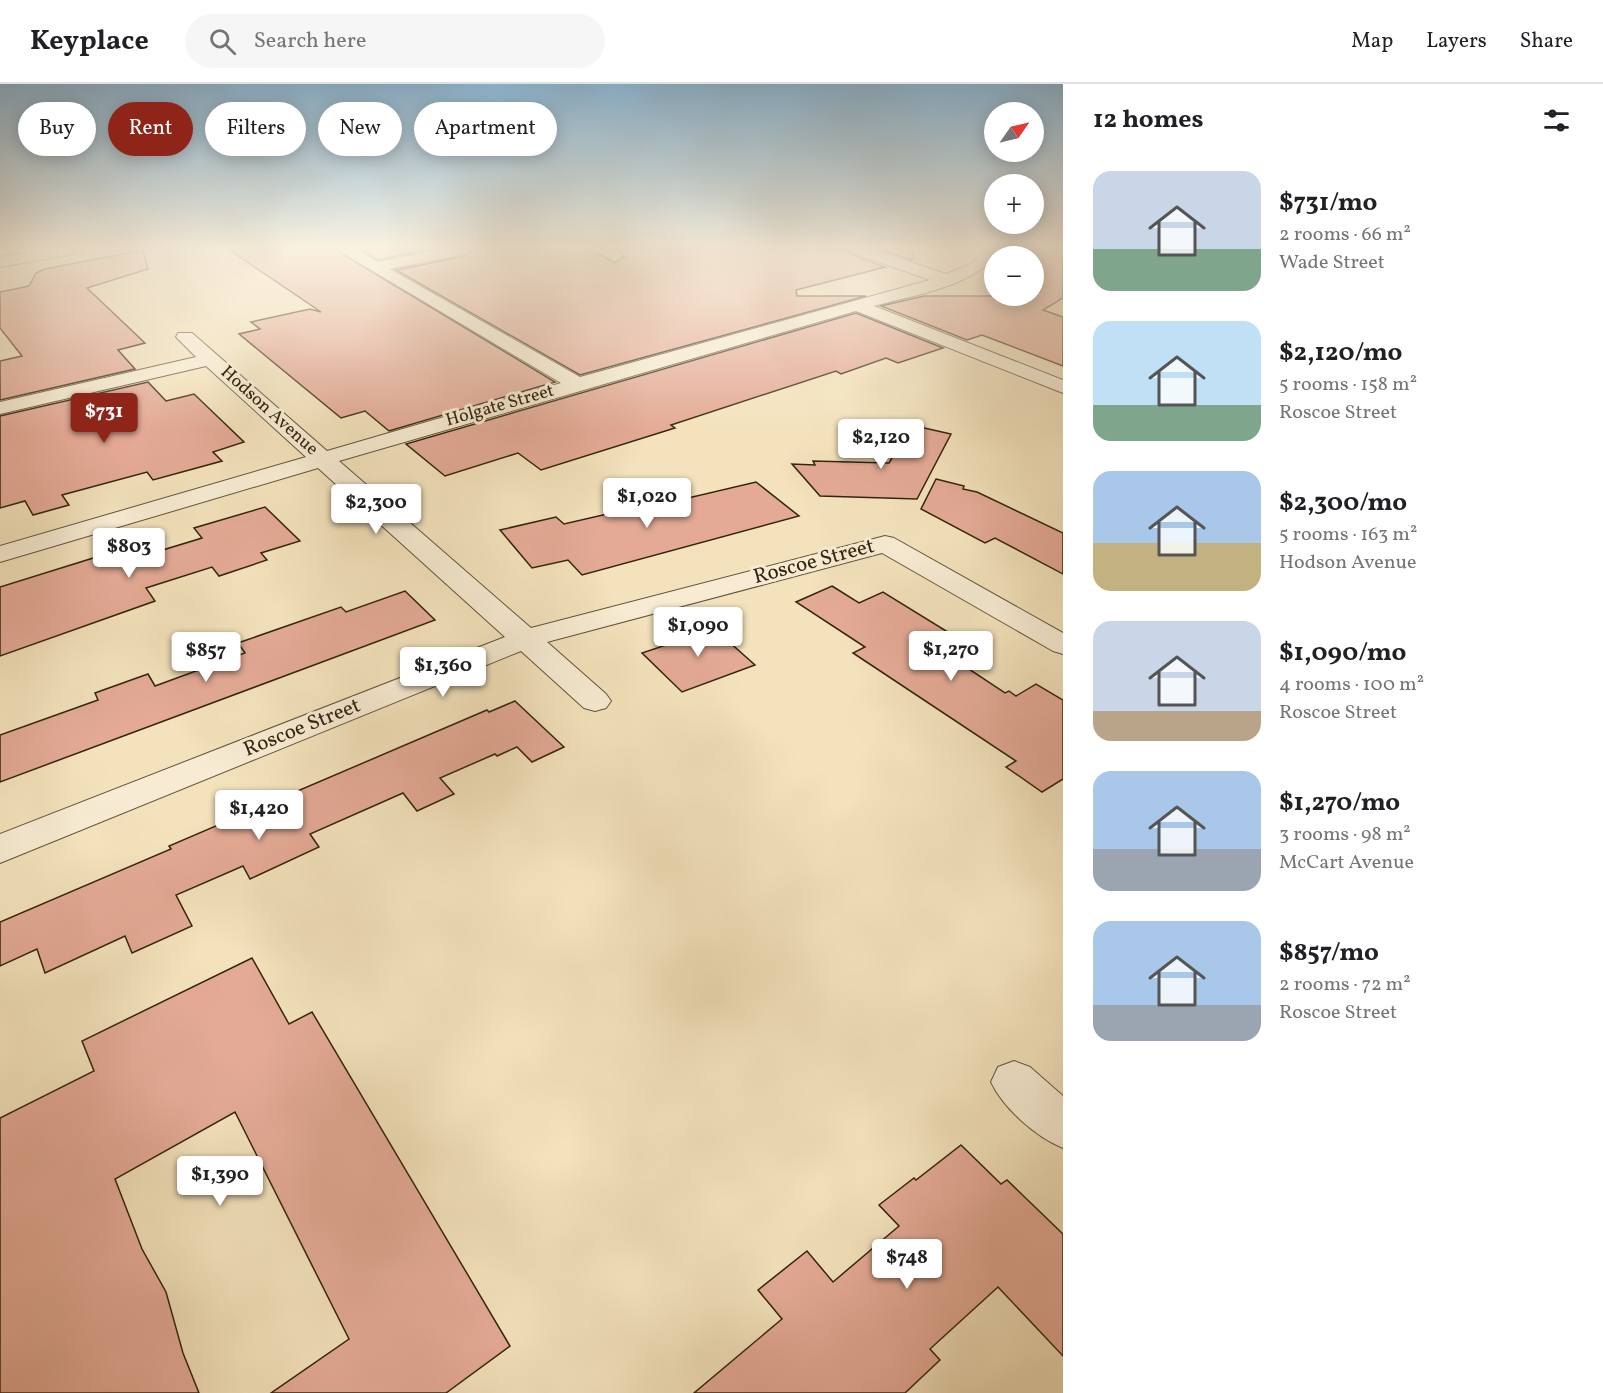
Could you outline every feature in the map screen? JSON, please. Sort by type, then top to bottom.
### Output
[{"type":"street","points":[[450,310],[578,384]]},
{"type":"street","name":"Holgate Street","points":[[0,554],[322,458],[843,310]]},
{"type":"street","points":[[868,310],[1063,387]]},
{"type":"street","name":"Hodson Avenue","points":[[185,337],[595,701]]},
{"type":"street","points":[[0,408],[211,359]]},
{"type":"street","name":"Roscoe Street","points":[[0,849],[525,639],[885,544],[1063,645]]},
{"type":"street","points":[[1014,1082],[1063,1126]]},
{"type":"building","points":[[0,310],[110,310],[145,343],[118,350],[135,369],[0,400],[0,361],[22,356],[0,328]]},
{"type":"building","points":[[305,310],[321,312],[318,310],[436,310],[555,382],[389,431],[365,411],[341,418],[239,334],[260,329],[251,322]]},
{"type":"building","points":[[466,310],[815,310],[580,375]]},
{"type":"building","points":[[891,310],[1043,310],[1063,317],[1063,366],[982,335],[967,340]]},
{"type":"building","points":[[856,313],[943,348],[898,363],[886,358],[841,374],[836,371],[671,425],[675,428],[541,470],[518,453],[445,476],[406,444]]},
{"type":"building","points":[[148,382],[166,401],[194,394],[244,442],[213,452],[222,461],[153,480],[147,472],[62,495],[69,505],[33,515],[25,501],[0,508],[0,416]]},
{"type":"building","points":[[911,425],[951,434],[917,499],[820,496],[792,464],[815,465],[813,461],[889,463]]},
{"type":"building","points":[[936,479],[964,486],[963,489],[977,492],[1063,533],[1063,574],[995,538],[985,543],[921,509]]},
{"type":"building","points":[[756,482],[799,516],[582,575],[568,560],[532,568],[500,530],[556,517],[564,524]]},
{"type":"building","points":[[265,507],[300,541],[261,553],[267,560],[219,576],[212,567],[146,588],[155,601],[0,656],[0,587],[103,555],[110,566],[202,538],[194,528]]},
{"type":"building","points":[[832,586],[859,603],[883,592],[951,634],[931,644],[1005,693],[1009,691],[1016,696],[1036,684],[1063,700],[1063,779],[1042,792],[1006,767],[1016,761],[853,653],[865,647],[796,602]]},
{"type":"building","points":[[405,591],[435,620],[0,782],[0,735],[98,700],[95,693],[148,674],[155,686],[245,653],[238,643],[341,607],[346,612]]},
{"type":"building","points":[[710,625],[755,665],[682,692],[642,653],[672,643],[668,639]]},
{"type":"building","points":[[515,701],[564,747],[532,762],[517,747],[497,756],[495,754],[440,778],[454,794],[417,811],[403,793],[310,834],[319,847],[250,879],[243,866],[176,895],[192,926],[132,953],[125,936],[45,973],[37,949],[0,966],[0,922],[171,849],[169,846],[487,710],[489,712]]},
{"type":"building","points":[[252,958],[289,1024],[312,1012],[510,1346],[446,1393],[271,1393],[349,1339],[235,1112],[115,1179],[142,1249],[166,1292],[183,1353],[199,1393],[0,1393],[0,1118],[94,1071],[82,1041]]},
{"type":"building","points":[[961,1145],[1001,1184],[1007,1180],[1063,1234],[1063,1356],[998,1287],[930,1349],[940,1360],[905,1393],[694,1393],[782,1319],[758,1290],[807,1251],[833,1282],[899,1226],[879,1205]]}]
